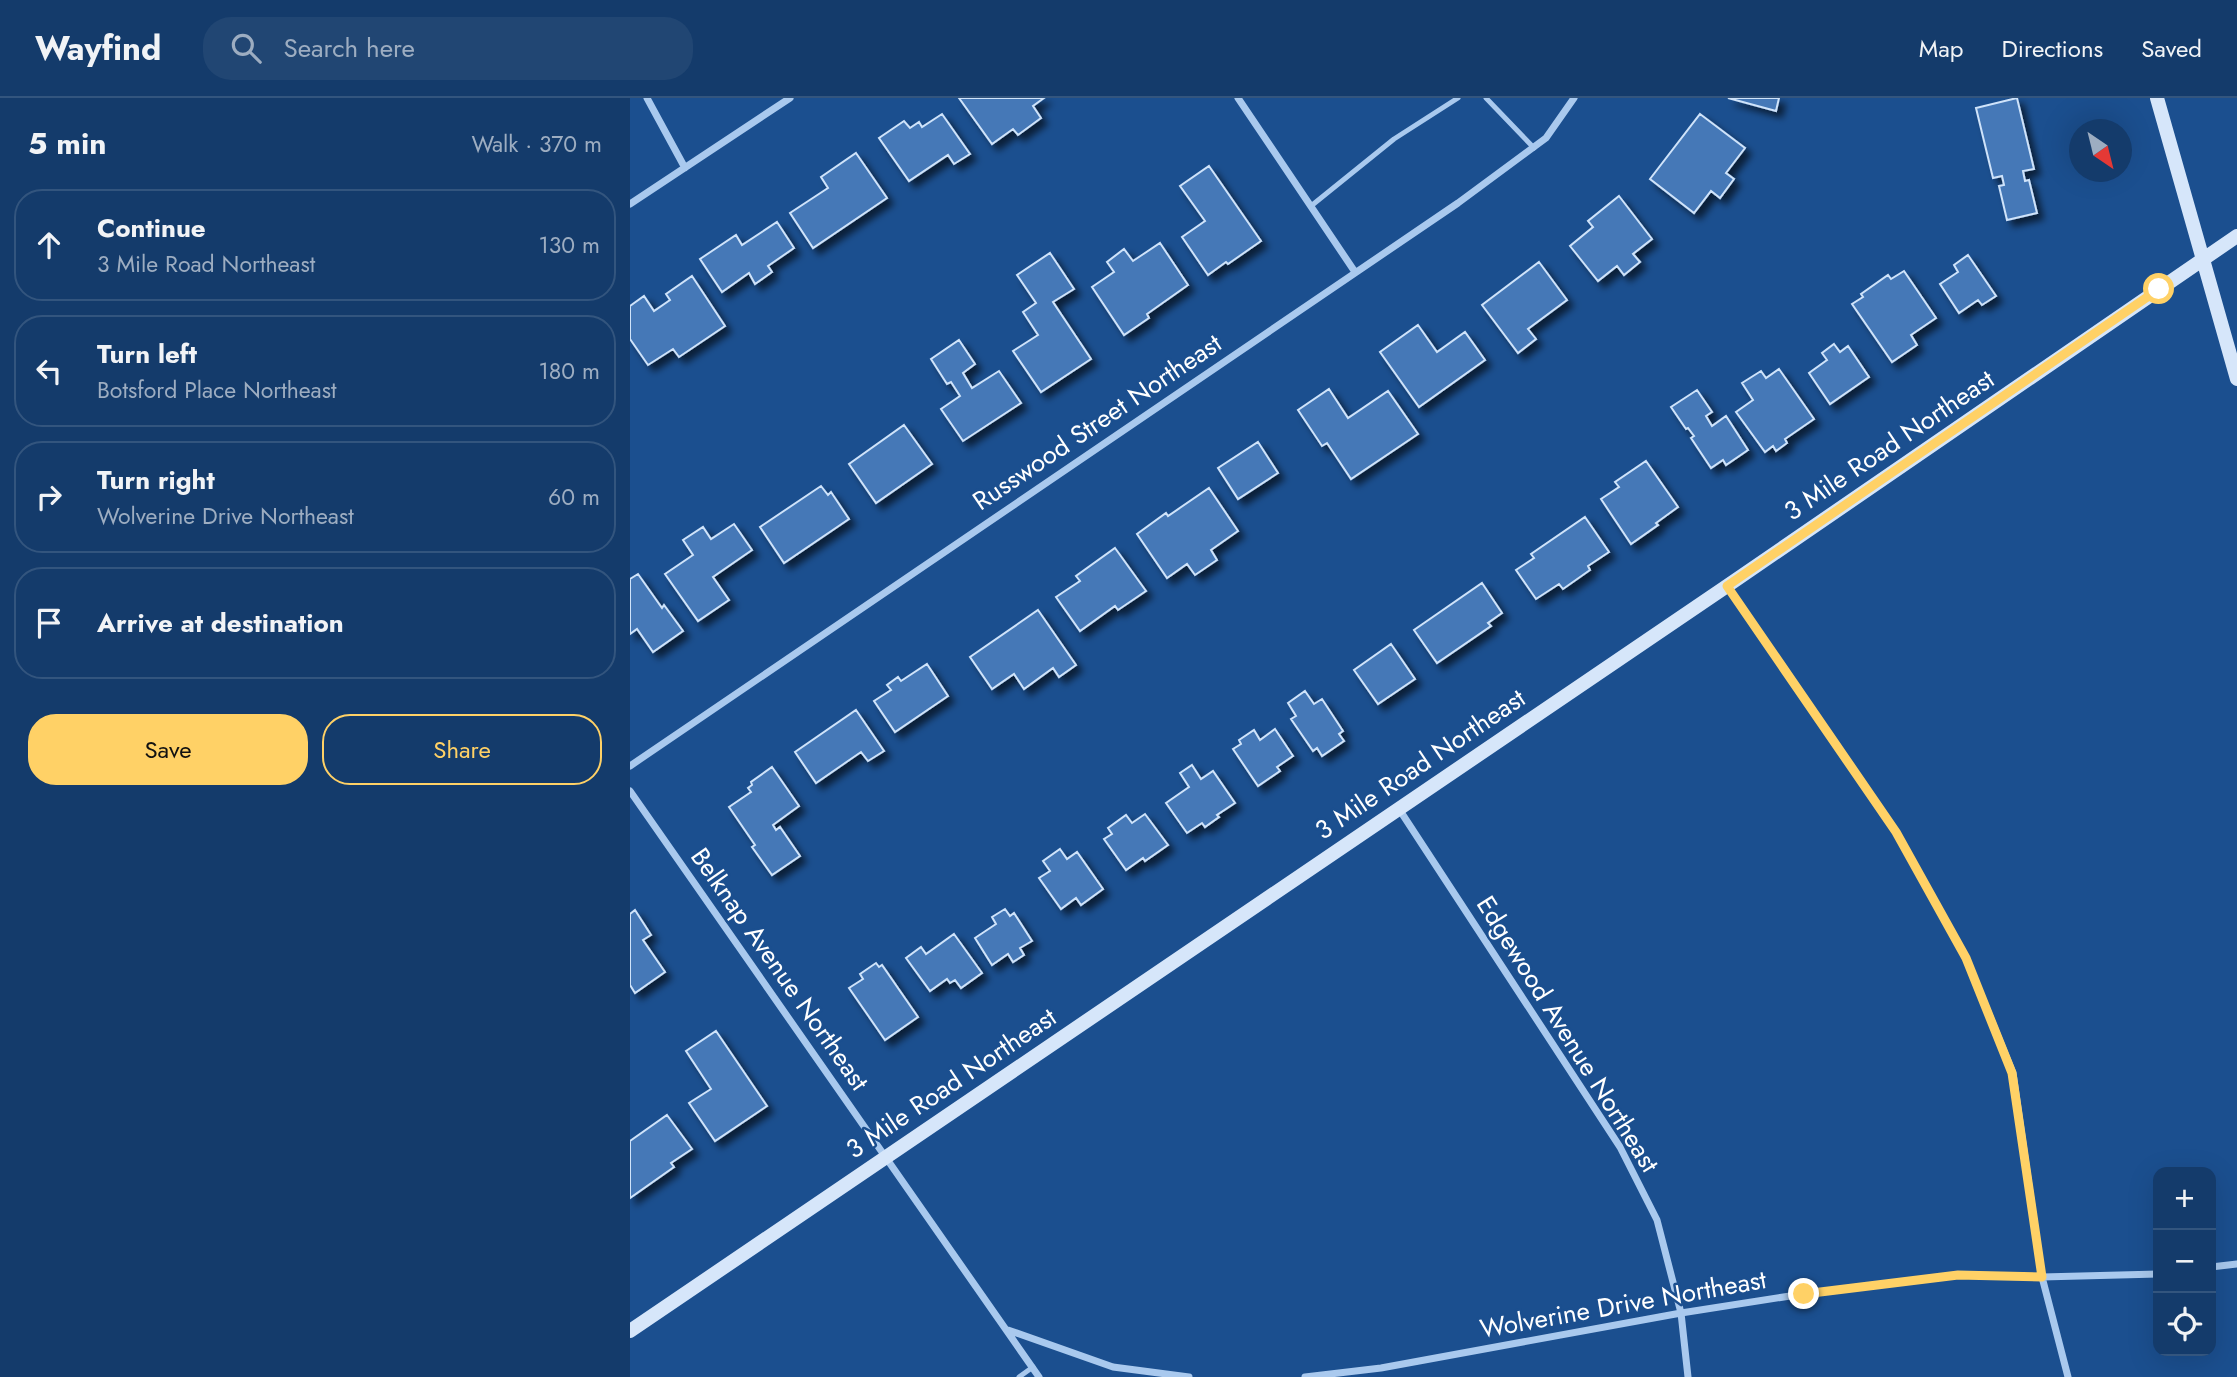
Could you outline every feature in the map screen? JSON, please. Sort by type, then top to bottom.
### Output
[{"type":"main road","points":[[2157,98],[2237,379]]},
{"type":"main road","name":"3 Mile Road Northeast","points":[[630,1331],[2237,236]]},
{"type":"street","points":[[647,98],[685,168]]},
{"type":"street","points":[[630,204],[790,98]]},
{"type":"street","points":[[1238,98],[1355,272]]},
{"type":"street","name":"Russwood Street Northeast","points":[[630,765],[1458,203],[1546,138],[1574,98]]},
{"type":"street","points":[[1727,586],[1896,832],[1966,958],[2012,1073],[2042,1277],[2068,1377]]},
{"type":"street","name":"Belknap Avenue Northeast","points":[[630,791],[1039,1377]]},
{"type":"street","name":"Edgewood Avenue Northeast","points":[[1399,808],[1620,1147],[1657,1220],[1681,1313],[1688,1377]]},
{"type":"street","points":[[2216,1267],[2237,1264]]},
{"type":"street","name":"Wolverine Drive Northeast","points":[[1305,1377],[1381,1368],[1681,1313],[1804,1294],[1958,1275],[2042,1277],[2153,1274]]},
{"type":"street","points":[[1007,1330],[1113,1367],[1189,1377]]},
{"type":"lane","points":[[1311,206],[1394,139],[1458,98]]},
{"type":"lane","points":[[1486,98],[1534,148]]},
{"type":"lane","points":[[1020,1377],[1033,1367]]},
{"type":"building","points":[[959,98],[1044,98],[1033,106],[1041,118],[1018,135],[1013,129],[992,144]]},
{"type":"building","points":[[1728,98],[1779,98],[1776,111]]},
{"type":"building","points":[[2017,98],[2034,169],[2023,171],[2025,181],[2029,180],[2037,213],[2007,220],[1999,186],[2004,185],[2002,176],[1993,178],[1976,108]]},
{"type":"building","points":[[942,114],[970,154],[954,164],[948,155],[909,181],[879,138],[904,121],[910,128],[919,122],[922,127]]},
{"type":"building","points":[[1700,114],[1745,148],[1726,173],[1734,179],[1720,198],[1711,191],[1694,213],[1650,179]]},
{"type":"building","points":[[856,153],[887,198],[813,248],[790,213],[828,188],[821,177]]},
{"type":"building","points":[[1209,166],[1261,241],[1208,275],[1182,237],[1205,221],[1180,186]]},
{"type":"building","points":[[1619,196],[1652,239],[1633,254],[1640,262],[1624,275],[1617,266],[1598,281],[1570,246],[1593,227],[1588,221]]},
{"type":"building","points":[[777,222],[794,248],[768,266],[772,272],[755,284],[749,273],[722,292],[700,259],[736,235],[742,245]]},
{"type":"building","points":[[1160,243],[1188,285],[1147,314],[1149,318],[1124,335],[1092,287],[1114,272],[1107,262],[1124,249],[1133,261]]},
{"type":"building","points":[[1050,253],[1074,289],[1053,302],[1091,359],[1041,392],[1013,351],[1038,335],[1023,312],[1036,303],[1017,275]]},
{"type":"building","points":[[1968,255],[1996,296],[1982,305],[1978,300],[1959,313],[1940,284],[1958,272],[1954,265]]},
{"type":"building","points":[[1539,262],[1567,300],[1528,329],[1536,339],[1518,353],[1482,305]]},
{"type":"building","points":[[1904,271],[1936,318],[1911,335],[1917,345],[1892,362],[1852,304],[1863,297],[1861,294],[1888,275],[1891,279]]},
{"type":"building","points":[[692,276],[725,326],[679,357],[673,349],[648,365],[630,339],[630,306],[644,296],[654,311],[670,300],[666,294]]},
{"type":"building","points":[[1418,325],[1437,352],[1465,332],[1485,360],[1419,407],[1380,352]]},
{"type":"building","points":[[959,340],[975,364],[963,373],[972,388],[999,371],[1021,403],[963,441],[941,409],[960,396],[951,382],[947,384],[931,359]]},
{"type":"building","points":[[1834,344],[1840,352],[1848,346],[1869,377],[1830,404],[1809,373],[1827,360],[1822,353]]},
{"type":"building","points":[[1779,369],[1814,419],[1785,439],[1787,443],[1776,451],[1773,446],[1765,452],[1736,412],[1753,400],[1742,383],[1761,371],[1766,378]]},
{"type":"building","points":[[1329,389],[1348,418],[1388,391],[1418,434],[1351,479],[1327,443],[1322,446],[1298,410]]},
{"type":"building","points":[[1697,390],[1712,412],[1706,416],[1712,426],[1726,416],[1748,450],[1726,465],[1723,460],[1711,468],[1691,438],[1694,436],[1671,407]]},
{"type":"building","points":[[904,425],[932,464],[876,503],[849,464]]},
{"type":"building","points":[[1258,442],[1278,473],[1238,499],[1218,468]]},
{"type":"building","points":[[1646,461],[1678,507],[1631,544],[1601,499],[1619,487],[1615,482]]},
{"type":"building","points":[[821,486],[828,495],[831,492],[849,519],[784,563],[760,527]]},
{"type":"building","points":[[1209,488],[1238,531],[1211,550],[1217,560],[1195,575],[1187,564],[1167,578],[1137,534]]},
{"type":"building","points":[[1585,517],[1609,552],[1588,566],[1590,570],[1563,589],[1559,584],[1536,599],[1516,570],[1534,558],[1531,554]]},
{"type":"building","points":[[734,524],[752,550],[713,577],[729,600],[698,621],[665,574],[693,555],[683,540],[703,527],[711,539]]},
{"type":"building","points":[[1115,548],[1146,591],[1118,610],[1115,606],[1080,631],[1056,597],[1080,581],[1076,576]]},
{"type":"building","points":[[638,574],[662,608],[664,605],[683,631],[653,652],[637,629],[630,634],[630,579]]},
{"type":"building","points":[[1482,583],[1502,613],[1488,623],[1491,626],[1437,663],[1414,630]]},
{"type":"building","points":[[1038,610],[1076,665],[1059,677],[1053,668],[1024,689],[1014,674],[992,689],[970,657]]},
{"type":"building","points":[[1391,644],[1415,679],[1378,704],[1354,670]]},
{"type":"building","points":[[927,664],[948,696],[895,732],[874,701],[891,690],[887,685],[898,677],[901,681]]},
{"type":"building","points":[[1305,691],[1314,704],[1322,699],[1343,731],[1339,734],[1344,741],[1322,756],[1317,748],[1313,751],[1291,719],[1296,716],[1288,703]]},
{"type":"building","points":[[856,710],[884,751],[868,761],[861,752],[816,783],[795,752]]},
{"type":"building","points":[[1275,729],[1293,756],[1277,767],[1280,771],[1258,786],[1233,749],[1241,744],[1239,740],[1254,730],[1260,740]]},
{"type":"building","points":[[1192,765],[1201,779],[1213,771],[1235,803],[1205,827],[1202,823],[1187,833],[1166,803],[1189,787],[1180,773]]},
{"type":"building","points":[[772,767],[799,806],[773,825],[776,830],[780,827],[800,856],[772,875],[729,807],[751,792],[748,788],[752,785],[751,782]]},
{"type":"building","points":[[1145,814],[1168,845],[1126,870],[1104,839],[1112,834],[1108,828],[1126,815],[1132,823]]},
{"type":"building","points":[[1060,849],[1067,859],[1077,852],[1103,889],[1081,905],[1076,898],[1061,909],[1039,878],[1050,871],[1043,861]]},
{"type":"building","points":[[1005,909],[1010,916],[1014,913],[1032,941],[1020,948],[1024,955],[1013,962],[1008,954],[992,965],[975,938],[996,924],[992,917]]},
{"type":"building","points":[[635,910],[651,935],[643,940],[665,972],[635,993],[630,985],[630,914]]},
{"type":"building","points":[[954,934],[982,973],[961,988],[955,980],[950,983],[947,979],[930,991],[906,958],[921,947],[926,954]]},
{"type":"building","points":[[876,963],[879,967],[882,965],[918,1017],[885,1040],[849,988],[863,979],[860,974]]},
{"type":"building","points":[[716,1031],[767,1106],[715,1141],[689,1103],[711,1089],[686,1051]]},
{"type":"building","points":[[667,1115],[692,1149],[671,1163],[674,1167],[630,1198],[630,1141]]},
{"type":"route","points":[[1804,1294],[1958,1275],[2042,1277],[2012,1073],[1966,958],[1896,832],[1727,586],[2159,289]]}]
